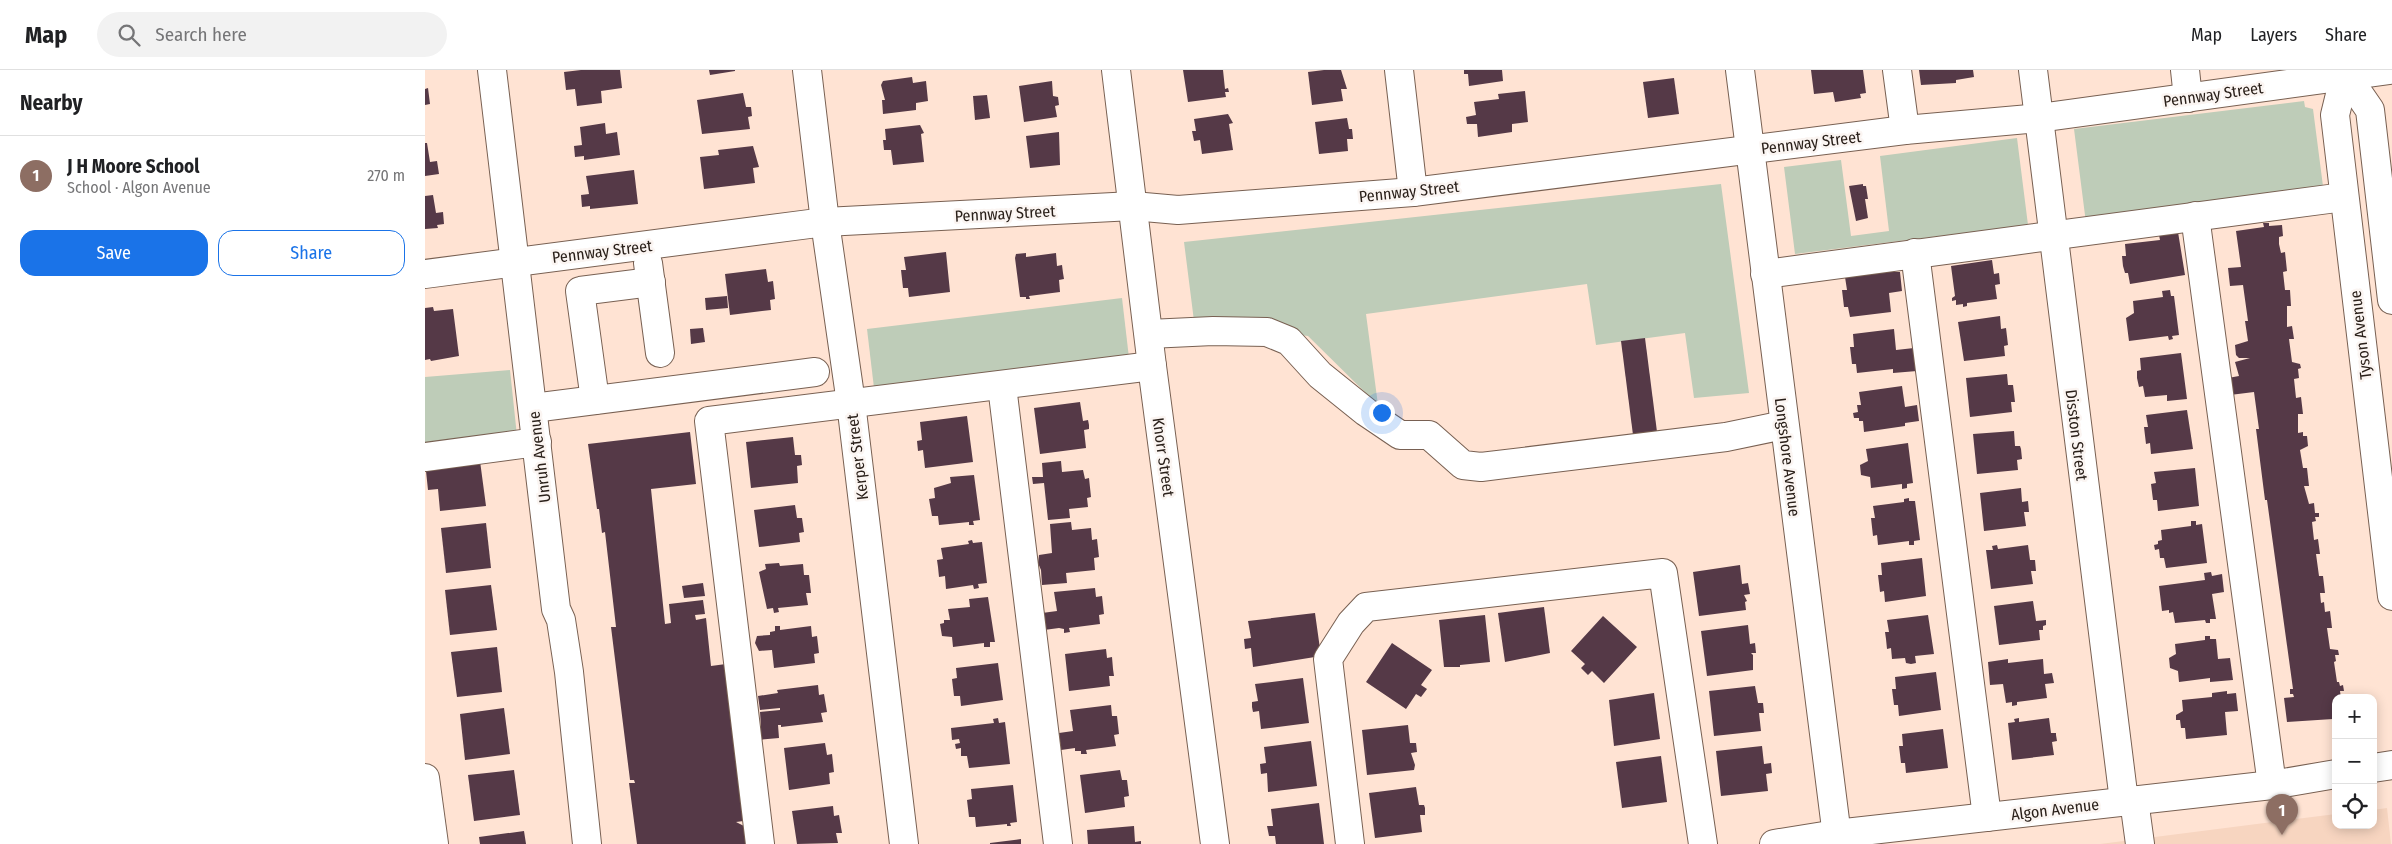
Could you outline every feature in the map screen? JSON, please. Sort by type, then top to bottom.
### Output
[{"type":"street","name":"Unruh Avenue","points":[[492,70],[557,609],[561,620],[569,672],[587,844]]},
{"type":"street","name":"Kerper Street","points":[[807,70],[825,222],[851,403],[904,844]]},
{"type":"street","name":"Knorr Street","points":[[1116,70],[1152,366],[1215,844]]},
{"type":"street","points":[[1399,70],[1413,192]]},
{"type":"street","name":"Longshore Avenue","points":[[1740,70],[1837,839]]},
{"type":"street","points":[[1897,70],[1905,130]]},
{"type":"street","name":"Disston Street","points":[[2033,70],[2053,234],[2129,800],[2140,844]]},
{"type":"street","points":[[2185,70],[2188,98]]},
{"type":"street","name":"Pennway Street","points":[[425,274],[825,222],[1133,206],[1178,210],[1413,192],[1905,130],[2039,118],[2188,98],[2346,72],[2390,70]]},
{"type":"street","points":[[2346,72],[2369,110],[2385,194],[2392,300]]},
{"type":"street","name":"Tyson Avenue","points":[[2346,72],[2335,115],[2344,197],[2380,412],[2392,596]]},
{"type":"street","points":[[1765,274],[2053,234],[2344,197]]},
{"type":"street","points":[[2195,216],[2272,785]]},
{"type":"street","points":[[645,246],[660,353]]},
{"type":"street","points":[[1915,253],[1987,817]]},
{"type":"street","points":[[595,400],[580,291],[651,282]]},
{"type":"street","points":[[1149,334],[1213,331],[1267,332],[1289,341],[1320,375],[1373,417],[1401,435],[1429,436],[1463,465],[1481,467],[1726,437],[1784,425]]},
{"type":"street","points":[[709,421],[1152,366]]},
{"type":"street","points":[[533,408],[815,372]]},
{"type":"street","points":[[705,386],[760,844]]},
{"type":"street","points":[[1002,386],[1058,844]]},
{"type":"street","points":[[425,457],[537,442]]},
{"type":"street","points":[[1350,844],[1328,659],[1351,623],[1366,607],[1663,573],[1703,844]]},
{"type":"street","points":[[2377,767],[2392,765]]},
{"type":"street","name":"Algon Avenue","points":[[1774,844],[1837,839],[1987,817],[2272,785],[2332,775]]},
{"type":"street","points":[[425,778],[434,844]]},
{"type":"shaded area","points":[[2387,808],[2391,844],[2100,844],[2332,815],[2332,829],[2377,829],[2377,809]]},
{"type":"green space","points":[[2304,101],[2305,107],[2313,109],[2324,194],[2086,223],[2074,129]]},
{"type":"green space","points":[[2017,138],[2028,225],[1795,254],[1784,167],[1841,160],[1851,236],[1889,231],[1880,156]]},
{"type":"green space","points":[[1721,184],[1749,393],[1694,398],[1685,333],[1596,345],[1587,284],[1366,314],[1378,405],[1308,336],[1194,321],[1184,242]]},
{"type":"green space","points":[[1122,298],[1129,358],[874,388],[867,329]]},
{"type":"green space","points":[[510,370],[517,436],[425,445],[425,377]]},
{"type":"building","points":[[620,70],[622,88],[601,91],[602,103],[577,106],[575,89],[566,90],[564,72]]},
{"type":"building","points":[[709,70],[735,70],[735,71],[710,75]]},
{"type":"building","points":[[1183,70],[1223,70],[1225,89],[1228,88],[1229,92],[1225,92],[1226,97],[1188,102]]},
{"type":"building","points":[[1341,70],[1347,89],[1341,89],[1343,101],[1312,105],[1308,72]]},
{"type":"building","points":[[1464,70],[1502,70],[1503,81],[1469,86],[1468,74],[1464,74]]},
{"type":"building","points":[[1811,70],[1863,70],[1866,93],[1860,94],[1861,98],[1835,102],[1833,92],[1814,94]]},
{"type":"building","points":[[1919,70],[1973,70],[1974,77],[1956,80],[1956,83],[1921,85]]},
{"type":"building","points":[[912,77],[913,83],[926,81],[928,101],[916,103],[916,110],[883,114],[882,100],[885,100],[881,85],[883,81]]},
{"type":"building","points":[[1674,78],[1679,114],[1648,118],[1643,82]]},
{"type":"building","points":[[1052,81],[1053,96],[1058,97],[1059,105],[1055,106],[1057,117],[1024,122],[1019,86]]},
{"type":"building","points":[[428,88],[430,104],[425,105],[425,89]]},
{"type":"building","points":[[1525,91],[1528,122],[1512,124],[1512,132],[1478,137],[1477,124],[1467,124],[1466,117],[1476,115],[1474,102],[1499,99],[1498,94]]},
{"type":"building","points":[[743,93],[746,107],[751,107],[752,116],[748,117],[750,129],[702,134],[697,100]]},
{"type":"building","points":[[987,95],[990,118],[975,120],[973,96]]},
{"type":"building","points":[[1228,114],[1233,123],[1229,124],[1233,150],[1202,154],[1200,140],[1194,141],[1192,131],[1196,131],[1194,119]]},
{"type":"building","points":[[1347,118],[1349,129],[1352,129],[1353,139],[1347,139],[1348,151],[1319,154],[1315,122]]},
{"type":"building","points":[[605,123],[606,134],[617,132],[620,155],[584,160],[584,156],[575,157],[574,146],[582,145],[580,127]]},
{"type":"building","points":[[920,125],[924,133],[921,134],[924,162],[893,165],[891,150],[884,150],[883,140],[886,140],[885,129]]},
{"type":"building","points":[[1059,132],[1060,165],[1030,168],[1026,136]]},
{"type":"building","points":[[425,143],[427,143],[430,162],[437,161],[439,174],[425,176]]},
{"type":"building","points":[[753,146],[759,167],[753,168],[755,183],[704,189],[700,157],[719,155],[718,150]]},
{"type":"building","points":[[634,170],[638,204],[590,209],[590,206],[582,207],[581,195],[589,194],[586,176]]},
{"type":"building","points":[[1863,184],[1863,186],[1866,186],[1868,199],[1865,199],[1868,218],[1856,221],[1849,186]]},
{"type":"building","points":[[433,195],[436,213],[443,212],[444,224],[437,225],[438,228],[425,229],[425,196]]},
{"type":"building","points":[[2263,223],[2269,223],[2269,226],[2282,225],[2283,236],[2279,237],[2279,244],[2281,253],[2285,252],[2287,271],[2283,272],[2285,290],[2290,290],[2291,306],[2287,306],[2287,327],[2292,326],[2294,339],[2289,339],[2292,362],[2300,364],[2301,368],[2298,369],[2299,378],[2294,379],[2296,398],[2301,397],[2303,414],[2298,414],[2298,433],[2303,432],[2303,436],[2307,436],[2308,446],[2300,450],[2303,468],[2307,468],[2309,486],[2304,486],[2309,504],[2314,503],[2315,513],[2319,513],[2319,517],[2315,517],[2316,521],[2312,522],[2314,540],[2318,539],[2320,554],[2316,554],[2319,576],[2323,576],[2325,593],[2320,593],[2321,603],[2324,602],[2325,612],[2330,611],[2332,628],[2327,628],[2330,649],[2338,650],[2339,655],[2335,655],[2336,661],[2334,662],[2337,682],[2339,682],[2340,686],[2343,685],[2344,691],[2340,691],[2340,694],[2332,694],[2332,719],[2287,722],[2284,698],[2294,697],[2293,694],[2290,694],[2290,689],[2293,689],[2267,500],[2265,500],[2256,429],[2259,429],[2254,392],[2230,395],[2228,378],[2239,376],[2235,362],[2250,358],[2239,358],[2236,355],[2235,345],[2248,341],[2245,321],[2248,321],[2243,285],[2230,286],[2228,268],[2241,267],[2236,231],[2264,227]]},
{"type":"building","points":[[2178,232],[2185,275],[2130,284],[2128,273],[2125,273],[2123,266],[2122,256],[2126,256],[2125,244],[2160,240],[2159,235]]},
{"type":"building","points":[[946,252],[950,292],[909,297],[908,288],[903,288],[901,270],[906,270],[904,257]]},
{"type":"building","points":[[1026,253],[1026,257],[1056,253],[1057,266],[1062,265],[1064,279],[1059,280],[1060,292],[1029,296],[1030,299],[1020,297],[1015,258],[1016,254]]},
{"type":"building","points":[[1992,260],[1994,274],[1999,273],[2000,284],[1995,285],[1997,299],[1967,303],[1967,306],[1963,307],[1963,304],[1956,305],[1956,300],[1952,301],[1952,298],[1955,296],[1951,266]]},
{"type":"building","points":[[766,269],[768,282],[773,281],[775,299],[770,300],[771,310],[730,315],[725,274]]},
{"type":"building","points":[[1900,272],[1902,291],[1889,293],[1891,312],[1850,317],[1848,307],[1844,307],[1842,290],[1847,290],[1845,277]]},
{"type":"building","points":[[2170,290],[2171,296],[2174,296],[2179,335],[2172,336],[2173,339],[2169,340],[2168,336],[2129,341],[2126,318],[2134,313],[2133,301],[2163,297],[2162,291]]},
{"type":"building","points":[[727,296],[728,308],[706,310],[705,298]]},
{"type":"building","points":[[433,307],[434,311],[453,309],[459,356],[431,361],[430,359],[425,360],[425,308]]},
{"type":"building","points":[[2000,316],[2001,329],[2006,328],[2008,345],[2004,346],[2005,356],[1964,361],[1958,322]]},
{"type":"building","points":[[703,328],[705,342],[691,344],[690,329]]},
{"type":"building","points":[[1894,329],[1896,350],[1914,348],[1917,371],[1893,373],[1893,369],[1857,373],[1856,364],[1852,364],[1850,347],[1854,347],[1853,334]]},
{"type":"building","points":[[1645,338],[1657,432],[1633,435],[1621,341]]},
{"type":"building","points":[[2181,353],[2187,399],[2167,401],[2167,395],[2145,397],[2143,386],[2139,387],[2137,378],[2137,371],[2141,370],[2140,358]]},
{"type":"building","points":[[2007,374],[2008,385],[2013,385],[2015,402],[2011,402],[2012,412],[1970,417],[1966,378]]},
{"type":"building","points":[[1902,386],[1905,407],[1917,405],[1919,421],[1905,423],[1905,426],[1864,432],[1863,421],[1859,421],[1859,418],[1854,418],[1853,413],[1858,412],[1857,405],[1861,405],[1859,392]]},
{"type":"building","points":[[1080,402],[1083,421],[1088,420],[1089,425],[1089,429],[1084,430],[1086,448],[1040,454],[1034,408]]},
{"type":"building","points":[[2187,410],[2193,449],[2151,454],[2150,443],[2146,444],[2144,427],[2148,427],[2146,415]]},
{"type":"building","points":[[967,416],[973,462],[925,468],[923,450],[918,451],[917,441],[922,440],[920,422]]},
{"type":"building","points":[[2014,431],[2015,446],[2020,446],[2021,449],[2022,459],[2017,460],[2018,470],[1977,474],[1973,434]]},
{"type":"building","points":[[690,432],[696,484],[651,489],[665,624],[671,623],[669,604],[703,600],[705,614],[695,615],[696,620],[706,618],[711,666],[726,664],[751,820],[736,822],[746,827],[749,844],[637,844],[629,783],[635,783],[634,780],[630,780],[611,627],[616,627],[605,532],[602,533],[599,509],[597,509],[588,444]]},
{"type":"building","points":[[793,437],[795,455],[801,455],[802,465],[797,466],[798,483],[751,488],[746,442]]},
{"type":"building","points":[[1908,443],[1913,483],[1907,484],[1907,488],[1902,489],[1902,484],[1871,488],[1870,477],[1861,475],[1860,465],[1868,461],[1866,449]]},
{"type":"building","points":[[480,461],[486,506],[440,511],[438,489],[428,490],[426,471],[436,470],[435,466]]},
{"type":"building","points":[[1061,461],[1062,472],[1083,470],[1085,479],[1089,478],[1091,497],[1087,498],[1088,507],[1069,509],[1070,518],[1048,520],[1044,483],[1033,484],[1032,477],[1043,477],[1042,463]]},
{"type":"building","points":[[2195,468],[2199,506],[2158,511],[2157,500],[2153,500],[2151,484],[2156,483],[2154,472]]},
{"type":"building","points":[[974,475],[980,520],[973,521],[974,525],[969,525],[969,522],[939,525],[938,516],[932,516],[929,499],[935,498],[934,488],[951,483],[950,477]]},
{"type":"building","points":[[2021,488],[2022,502],[2028,501],[2029,512],[2024,512],[2026,526],[1984,531],[1980,493]]},
{"type":"building","points":[[1909,498],[1909,501],[1915,501],[1920,540],[1914,541],[1914,545],[1909,545],[1909,541],[1878,545],[1877,535],[1873,536],[1871,518],[1875,518],[1873,506],[1904,502],[1904,499]]},
{"type":"building","points":[[795,505],[797,518],[802,518],[804,532],[799,533],[800,542],[759,547],[754,510]]},
{"type":"building","points":[[2191,521],[2196,521],[2196,525],[2202,524],[2207,563],[2166,568],[2164,558],[2160,558],[2159,549],[2155,550],[2154,545],[2162,540],[2161,530],[2191,526]]},
{"type":"building","points":[[1071,522],[1072,530],[1091,528],[1092,540],[1097,539],[1099,557],[1094,558],[1095,570],[1066,573],[1067,583],[1042,585],[1041,570],[1038,563],[1039,555],[1052,553],[1050,524]]},
{"type":"building","points":[[486,523],[491,568],[446,573],[441,528]]},
{"type":"building","points":[[972,540],[973,543],[982,542],[987,583],[978,584],[979,588],[974,589],[973,585],[946,589],[945,576],[939,577],[937,560],[943,559],[941,548],[969,544],[968,541]]},
{"type":"building","points":[[1997,545],[1998,549],[2028,545],[2030,560],[2035,560],[2036,571],[2031,571],[2033,584],[1991,589],[1986,550],[1993,550],[1992,546]]},
{"type":"building","points":[[1922,558],[1926,596],[1885,602],[1884,591],[1880,592],[1878,575],[1882,575],[1881,563]]},
{"type":"building","points":[[779,563],[780,566],[803,564],[804,575],[809,575],[811,593],[806,593],[808,605],[778,608],[779,612],[774,613],[773,608],[767,609],[759,572],[766,569],[765,564]]},
{"type":"building","points":[[1740,565],[1742,584],[1748,583],[1750,594],[1744,595],[1747,601],[1745,602],[1746,610],[1699,616],[1693,572]]},
{"type":"building","points":[[2211,572],[2212,576],[2222,574],[2224,592],[2212,594],[2216,619],[2210,619],[2210,623],[2206,623],[2205,620],[2175,623],[2173,612],[2169,613],[2169,610],[2162,611],[2159,586],[2205,580],[2204,573]]},
{"type":"building","points":[[703,583],[705,596],[684,598],[682,586]]},
{"type":"building","points":[[491,585],[497,630],[450,635],[445,590]]},
{"type":"building","points":[[1095,588],[1096,597],[1102,596],[1104,614],[1099,615],[1100,624],[1069,628],[1070,632],[1064,633],[1064,629],[1059,628],[1044,630],[1042,613],[1057,611],[1054,592]]},
{"type":"building","points":[[988,597],[995,642],[990,642],[990,647],[984,647],[984,643],[953,647],[952,637],[942,636],[940,624],[944,623],[944,620],[950,620],[948,609],[970,607],[969,599]]},
{"type":"building","points":[[2033,601],[2036,621],[2046,620],[2043,630],[2039,630],[2040,640],[1999,645],[1994,606]]},
{"type":"building","points":[[1544,607],[1550,653],[1505,662],[1498,613]]},
{"type":"building","points":[[1315,613],[1321,656],[1253,667],[1251,648],[1245,649],[1244,639],[1251,638],[1248,621]]},
{"type":"building","points":[[1485,615],[1490,662],[1460,665],[1460,667],[1444,667],[1439,620]]},
{"type":"building","points":[[1928,615],[1934,654],[1915,656],[1916,663],[1911,664],[1906,663],[1905,658],[1892,659],[1891,648],[1887,649],[1885,632],[1889,632],[1887,620]]},
{"type":"building","points":[[1603,616],[1637,647],[1604,683],[1592,671],[1588,675],[1581,668],[1585,664],[1571,651]]},
{"type":"building","points":[[1748,625],[1750,644],[1755,643],[1756,653],[1751,653],[1753,655],[1753,670],[1707,676],[1701,631]]},
{"type":"building","points":[[775,626],[780,626],[780,630],[811,626],[812,637],[817,636],[819,653],[814,654],[815,663],[774,668],[772,650],[759,651],[755,643],[757,636],[770,635],[770,632],[775,631]]},
{"type":"building","points":[[2205,636],[2210,636],[2210,639],[2216,639],[2218,659],[2230,658],[2233,680],[2210,682],[2210,678],[2179,682],[2178,671],[2170,668],[2169,658],[2176,654],[2175,644],[2205,640]]},
{"type":"building","points":[[1392,643],[1432,670],[1421,685],[1427,689],[1421,697],[1416,694],[1406,709],[1366,682]]},
{"type":"building","points":[[497,647],[502,692],[457,697],[451,652]]},
{"type":"building","points":[[1106,649],[1107,658],[1112,657],[1114,676],[1109,676],[1110,686],[1069,691],[1065,654]]},
{"type":"building","points":[[2008,659],[2008,663],[2043,659],[2044,674],[2052,673],[2054,683],[2045,684],[2047,698],[2017,702],[2017,705],[2012,706],[2012,702],[2006,703],[2003,684],[1990,685],[1988,662]]},
{"type":"building","points":[[998,663],[1003,700],[961,706],[960,696],[954,696],[952,679],[957,678],[956,668]]},
{"type":"building","points":[[1936,672],[1941,710],[1899,716],[1898,705],[1894,705],[1892,689],[1896,689],[1895,677]]},
{"type":"building","points":[[1303,678],[1309,723],[1261,729],[1259,711],[1253,712],[1252,707],[1252,702],[1258,701],[1255,684]]},
{"type":"building","points":[[818,685],[819,695],[824,694],[827,712],[821,713],[823,722],[781,727],[781,725],[778,725],[779,738],[758,740],[756,727],[761,727],[760,712],[780,710],[780,708],[760,710],[758,696],[778,693],[777,690]]},
{"type":"building","points":[[1755,686],[1758,703],[1763,703],[1764,713],[1759,713],[1761,731],[1714,736],[1709,691]]},
{"type":"building","points":[[2227,691],[2227,694],[2236,693],[2238,711],[2225,712],[2227,735],[2186,739],[2185,728],[2181,728],[2180,720],[2176,720],[2176,715],[2183,711],[2182,700],[2212,697],[2212,693]]},
{"type":"building","points":[[1654,693],[1660,739],[1614,746],[1609,700]]},
{"type":"building","points":[[1111,705],[1112,716],[1117,716],[1119,734],[1114,735],[1116,746],[1086,750],[1087,754],[1075,751],[1075,748],[1061,750],[1059,733],[1073,731],[1070,710]]},
{"type":"building","points":[[504,708],[510,754],[465,760],[460,714]]},
{"type":"building","points":[[998,718],[999,723],[1005,722],[1010,764],[969,768],[967,756],[961,756],[961,748],[956,749],[955,744],[960,743],[959,739],[952,740],[951,728],[994,723],[993,719]]},
{"type":"building","points":[[2019,718],[2019,722],[2049,718],[2051,733],[2056,733],[2057,741],[2052,742],[2054,755],[2012,760],[2008,723],[2015,722],[2014,719]]},
{"type":"building","points":[[1408,725],[1410,743],[1416,743],[1417,752],[1411,753],[1415,765],[1414,770],[1367,775],[1362,730]]},
{"type":"building","points":[[1943,729],[1948,768],[1906,773],[1905,763],[1901,763],[1899,746],[1903,746],[1902,734]]},
{"type":"building","points":[[1311,741],[1317,786],[1268,792],[1267,773],[1261,774],[1260,764],[1266,763],[1264,747]]},
{"type":"building","points":[[825,743],[827,755],[832,754],[834,772],[829,773],[830,784],[789,790],[784,748]]},
{"type":"building","points":[[1762,746],[1764,764],[1771,763],[1772,773],[1766,774],[1768,791],[1721,796],[1716,751]]},
{"type":"building","points":[[1661,756],[1667,802],[1622,808],[1616,762]]},
{"type":"building","points":[[514,770],[520,815],[474,821],[468,775]]},
{"type":"building","points":[[1120,770],[1122,780],[1127,780],[1129,796],[1124,797],[1125,807],[1085,813],[1080,775]]},
{"type":"building","points":[[1013,785],[1017,822],[1010,823],[1011,826],[1007,826],[1007,824],[976,827],[975,817],[969,817],[967,800],[972,799],[971,789]]},
{"type":"building","points":[[1416,787],[1419,805],[1424,805],[1425,808],[1425,815],[1420,815],[1422,832],[1375,838],[1369,793]]},
{"type":"building","points":[[1319,803],[1324,844],[1276,844],[1275,836],[1269,836],[1267,826],[1273,826],[1271,809]]},
{"type":"building","points":[[833,806],[834,816],[839,815],[842,833],[836,833],[838,843],[797,844],[792,811]]},
{"type":"building","points":[[1134,826],[1135,842],[1141,841],[1141,844],[1088,844],[1087,830]]},
{"type":"building","points":[[524,831],[526,844],[480,844],[479,837]]},
{"type":"building","points":[[1021,839],[1021,844],[990,844],[990,843]]},
{"type":"place","name":"J H Moore School","points":[[2282,835]]}]
